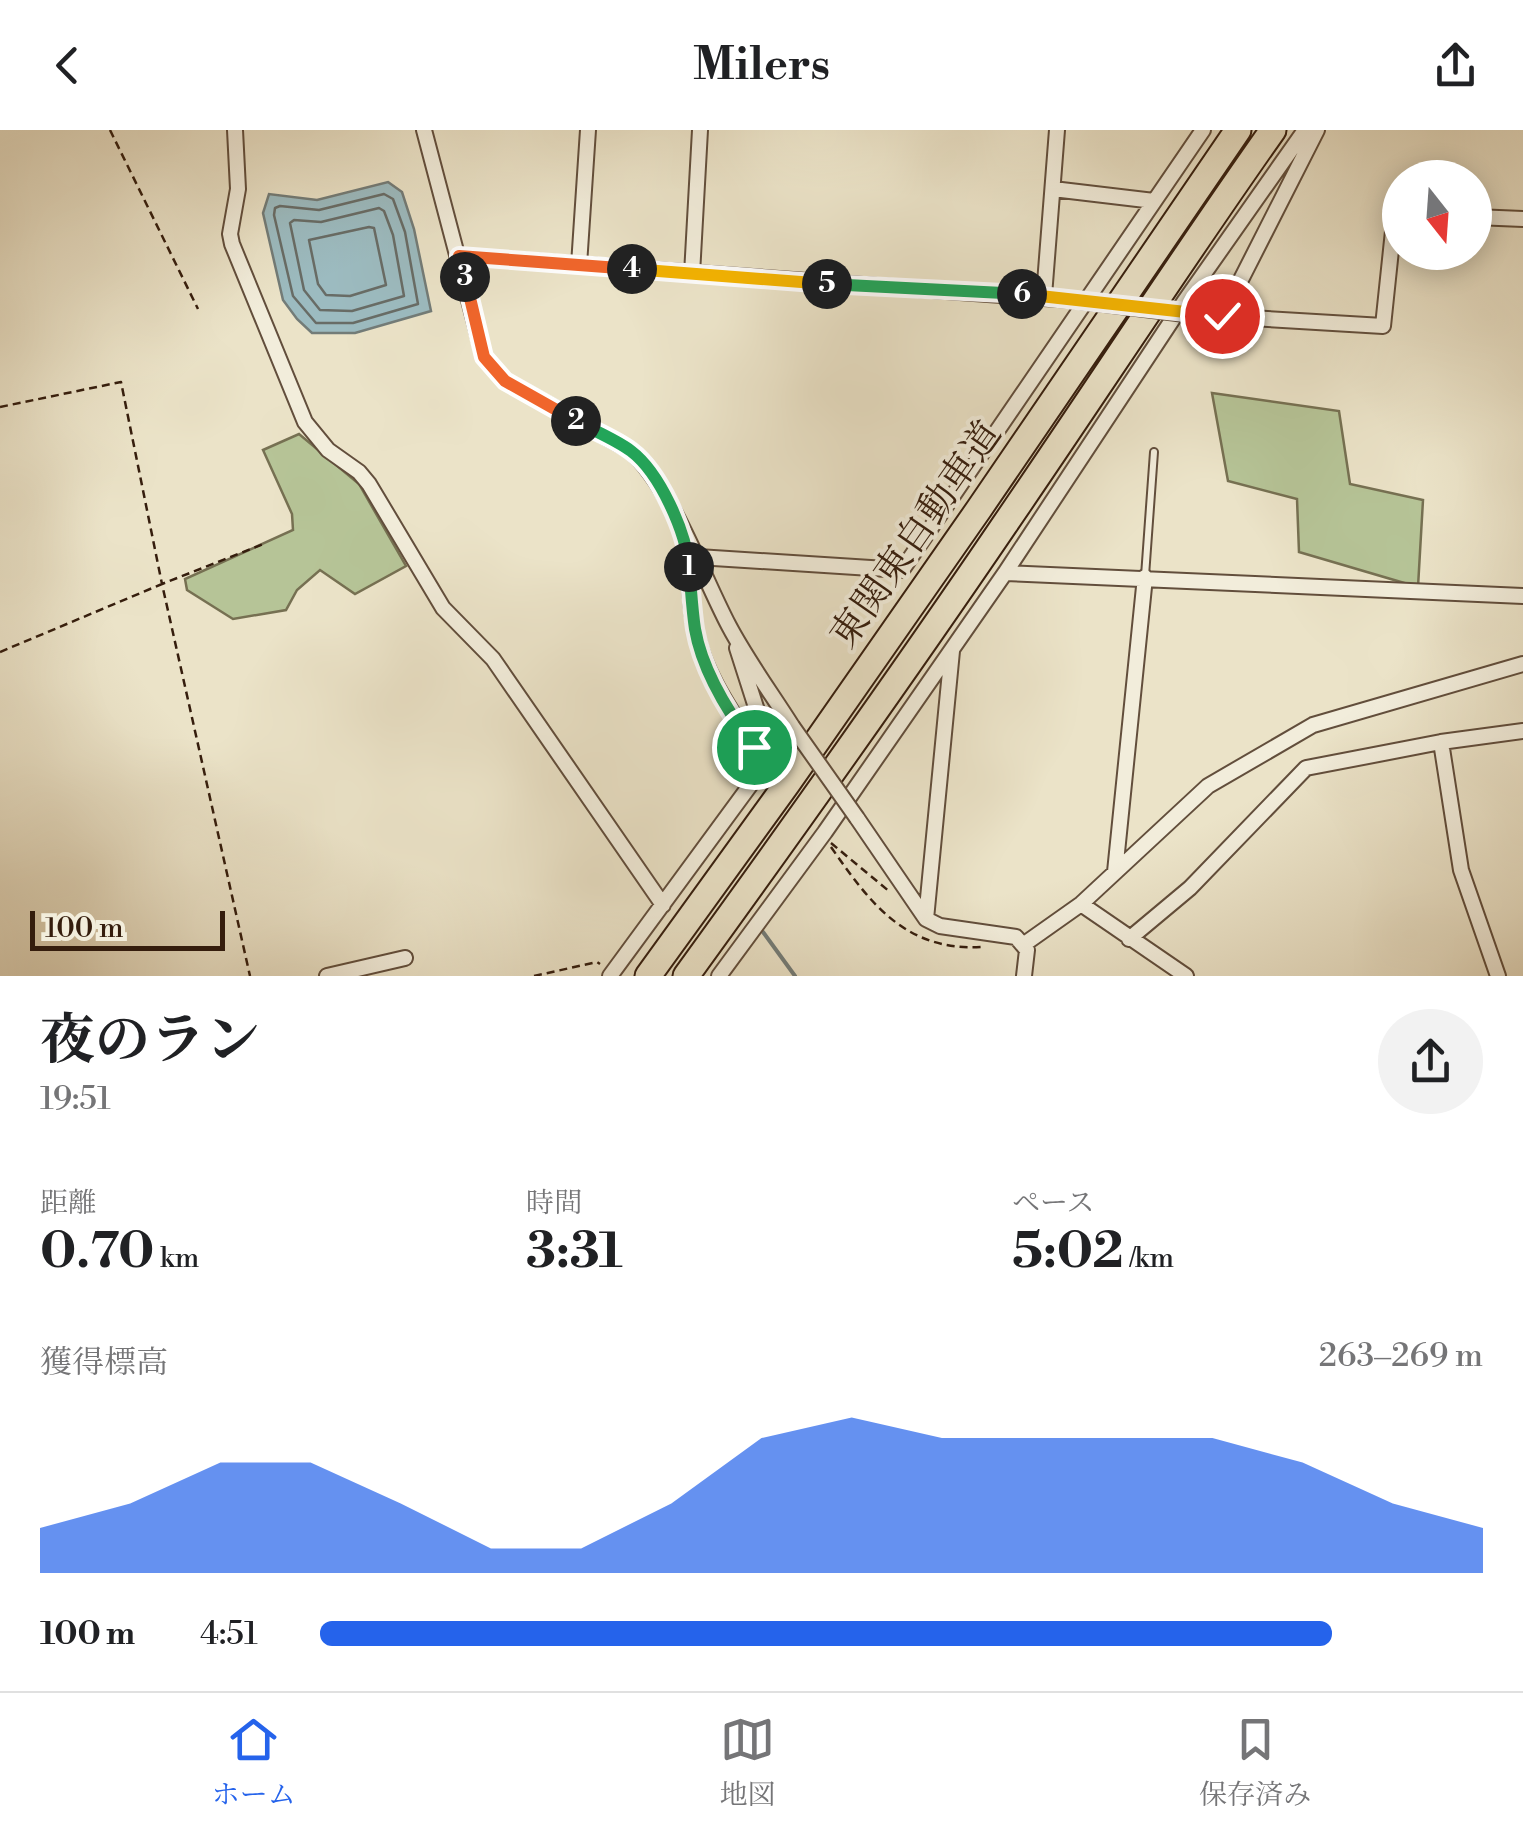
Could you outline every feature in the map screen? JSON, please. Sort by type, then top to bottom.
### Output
[{"type":"highway","name":"東関東自動車道","points":[[648,976],[957,542],[1238,130]]},
{"type":"highway","name":"東関東自動車道","points":[[686,976],[823,788],[1007,522],[1164,283],[1273,130]]},
{"type":"street","points":[[235,130],[238,189],[230,234],[232,244],[305,422],[328,450],[369,484],[443,608],[493,659],[662,906]]},
{"type":"street","points":[[424,130],[484,357],[505,381],[630,450],[647,466],[698,557],[730,627],[770,751],[765,766],[612,975]]},
{"type":"street","points":[[579,265],[588,130]]},
{"type":"street","points":[[692,274],[700,130]]},
{"type":"street","points":[[1044,296],[1058,130]]},
{"type":"street","points":[[698,557],[902,570],[1203,130]]},
{"type":"street","points":[[719,976],[1006,573],[1184,302],[1305,130]]},
{"type":"street","points":[[1222,316],[1318,130]]},
{"type":"street","points":[[1053,189],[1154,202]]},
{"type":"street","points":[[1492,218],[1523,219]]},
{"type":"street","points":[[459,256],[1044,296],[1184,314],[1383,326],[1389,270]]},
{"type":"street","points":[[686,540],[696,632],[706,664],[765,766]]},
{"type":"street","points":[[1006,573],[1523,596]]},
{"type":"street","points":[[1115,872],[1145,577]]},
{"type":"street","points":[[730,627],[792,726],[921,914],[940,926],[1016,937],[1027,950],[1024,976]]},
{"type":"street","points":[[921,914],[952,650]]},
{"type":"street","points":[[1022,945],[1081,904],[1208,786],[1314,725],[1523,664]]},
{"type":"street","points":[[1129,939],[1190,888],[1306,768],[1523,731]]},
{"type":"street","points":[[1441,742],[1461,870],[1498,976]]},
{"type":"street","points":[[1081,904],[1186,976]]},
{"type":"street","points":[[328,976],[405,958]]},
{"type":"lane","points":[[1145,577],[1154,452]]},
{"type":"path","points":[[110,130],[198,309]]},
{"type":"path","points":[[0,407],[121,382],[250,976]]},
{"type":"path","points":[[0,652],[266,543]]},
{"type":"path","points":[[822,835],[921,914]]},
{"type":"path","points":[[534,976],[597,962],[612,975]]},
{"type":"green space","points":[[1212,393],[1339,411],[1350,484],[1423,500],[1418,587],[1299,552],[1297,499],[1228,481]]},
{"type":"green space","points":[[299,434],[359,484],[406,566],[355,594],[320,570],[297,590],[286,610],[233,619],[187,590],[185,579],[293,530],[292,514],[263,450]]},
{"type":"water","points":[[388,182],[402,192],[431,311],[355,333],[312,333],[283,300],[263,213],[269,194],[317,200]]},
{"type":"waterway","points":[[763,932],[795,976]]},
{"type":"route","points":[[754,747],[706,664],[696,632],[686,540],[647,466],[630,450],[505,381],[484,357],[459,256],[1044,296],[1222,316]]}]
